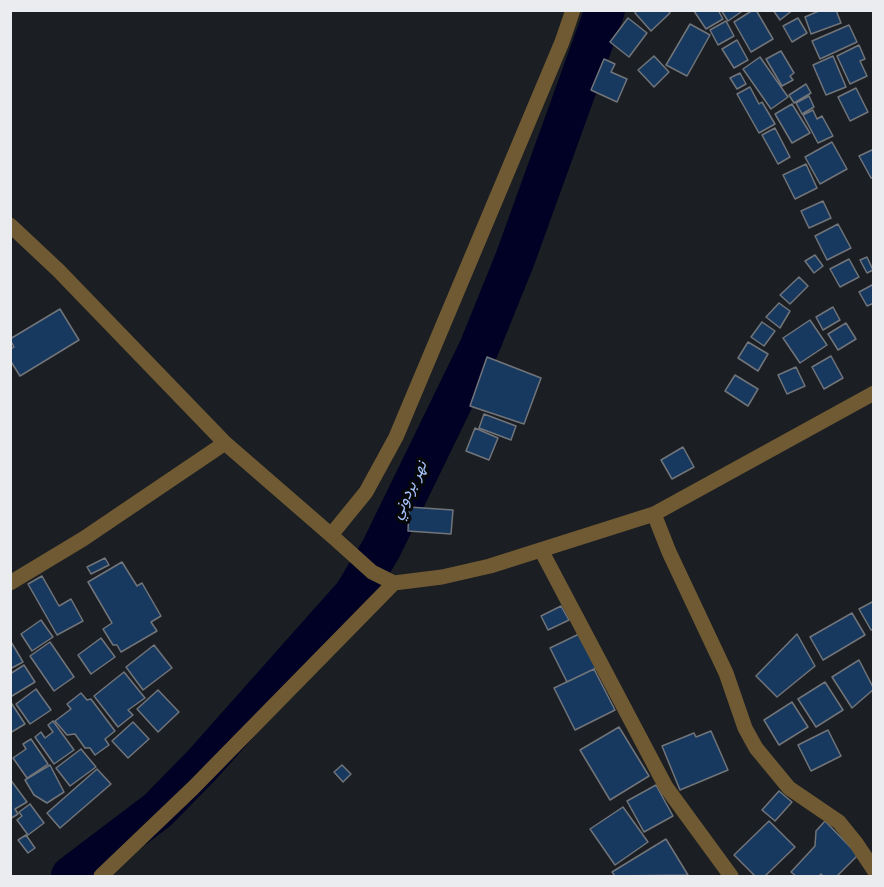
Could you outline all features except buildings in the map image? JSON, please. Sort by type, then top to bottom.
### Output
[{"type":"street","points":[[337,539],[380,469],[396,437],[562,42],[573,10]]},
{"type":"street","points":[[10,225],[60,271],[225,442],[372,572],[393,584]]},
{"type":"street","points":[[101,876],[193,788],[393,584],[442,577],[490,566],[654,514],[873,393]]},
{"type":"street","points":[[10,583],[83,539],[225,442]]},
{"type":"street","points":[[654,514],[669,552],[726,673],[745,728],[756,748],[789,788],[839,822],[873,870]]},
{"type":"street","points":[[541,550],[666,787],[731,876]]},
{"type":"waterway","name":"نهر بردوني","points":[[71,876],[158,810],[202,765],[354,594],[381,549],[479,348],[515,259],[605,10]]}]
